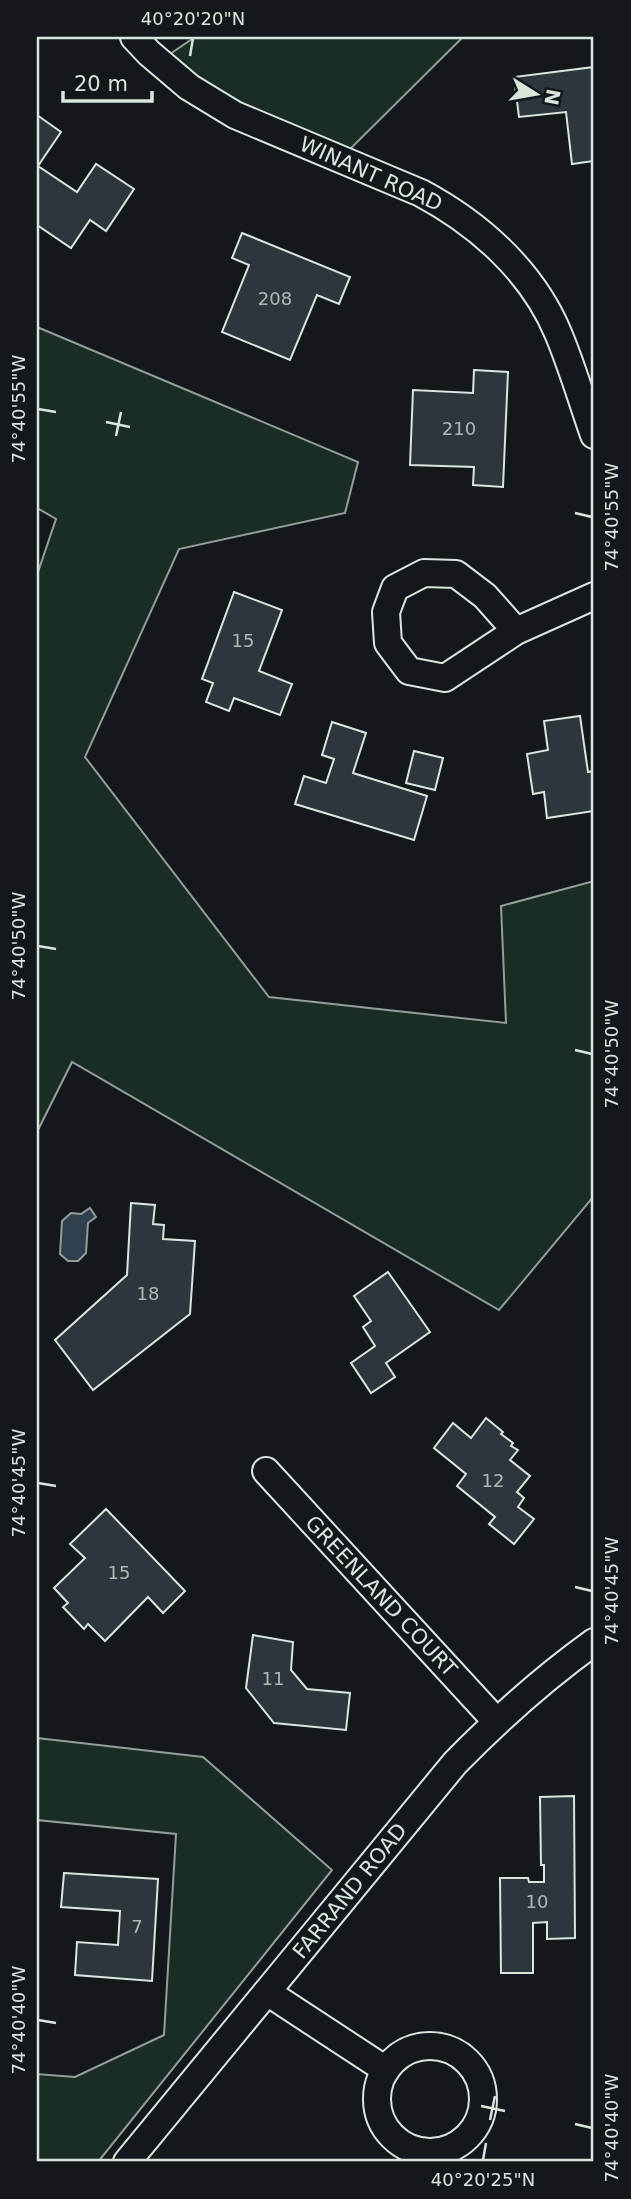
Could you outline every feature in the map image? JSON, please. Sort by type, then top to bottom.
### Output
[{"type":"street","name":"WINANT ROAD","points":[[134,37],[189,87],[234,115],[421,193],[478,229],[507,257],[535,292],[557,331],[594,435]]},
{"type":"street","points":[[516,631],[485,596],[456,574],[425,573],[395,588],[386,612],[388,643],[409,671],[445,678],[516,631],[594,596]]},
{"type":"street","name":"GREENLAND COURT","points":[[266,1471],[496,1721]]},
{"type":"street","name":"FARRAND ROAD","points":[[127,2162],[455,1763],[496,1721],[554,1671],[594,1642]]},
{"type":"street","points":[[267,1992],[386,2070]]},
{"type":"street","points":[[432,2046],[457,2054],[477,2073],[482,2090],[483,2108],[477,2124],[466,2139],[452,2148],[435,2152],[418,2151],[402,2145],[389,2134],[381,2119],[377,2102],[379,2085],[386,2070],[398,2057],[414,2048],[432,2046]]},
{"type":"green space","points":[[195,37],[463,37],[333,166],[151,67]]},
{"type":"green space","points":[[37,327],[358,462],[345,513],[179,549],[85,757],[269,997],[506,1023],[501,906],[594,881],[594,1196],[499,1310],[72,1062],[37,1132],[37,575],[56,519],[37,508]]},
{"type":"green space","points":[[37,1738],[203,1757],[332,1870],[98,2162],[37,2162],[37,2074],[75,2077],[164,2035],[176,1834],[37,1820]]},
{"type":"water","points":[[90,1208],[96,1217],[88,1223],[86,1253],[78,1261],[68,1261],[60,1254],[62,1221],[71,1213],[81,1214]]},
{"type":"building","points":[[594,67],[594,161],[572,164],[566,112],[519,117],[514,77]]},
{"type":"building","points":[[37,115],[61,132],[38,166],[77,192],[96,164],[134,189],[106,231],[90,220],[71,248],[37,225]]},
{"type":"building","points":[[242,233],[350,277],[339,304],[317,295],[290,360],[222,332],[249,265],[232,258]]},
{"type":"building","points":[[474,370],[508,372],[503,487],[473,485],[474,467],[410,465],[413,390],[473,393]]},
{"type":"building","points":[[234,592],[282,610],[259,671],[292,684],[280,715],[234,698],[229,711],[206,702],[213,683],[202,679]]},
{"type":"building","points":[[580,716],[588,772],[594,771],[594,811],[547,818],[544,792],[533,794],[527,754],[548,750],[544,721]]},
{"type":"building","points":[[332,722],[366,733],[353,773],[427,796],[414,840],[295,804],[304,776],[326,783],[334,759],[322,755]]},
{"type":"building","points":[[414,751],[443,758],[435,790],[406,783]]},
{"type":"building","points":[[131,1203],[155,1205],[153,1224],[164,1225],[163,1239],[195,1241],[190,1314],[93,1390],[55,1340],[127,1275]]},
{"type":"building","points":[[388,1272],[430,1332],[386,1363],[395,1377],[371,1393],[351,1363],[375,1346],[363,1327],[371,1321],[354,1296]]},
{"type":"building","points":[[486,1418],[513,1443],[511,1446],[518,1450],[510,1460],[530,1476],[517,1492],[524,1498],[518,1507],[534,1519],[514,1544],[489,1524],[495,1517],[457,1486],[466,1474],[434,1448],[453,1423],[471,1438]]},
{"type":"building","points":[[106,1509],[185,1591],[163,1613],[148,1597],[105,1641],[88,1624],[84,1629],[63,1607],[68,1603],[54,1588],[85,1558],[70,1544]]},
{"type":"building","points":[[253,1635],[293,1642],[291,1670],[307,1689],[350,1693],[346,1730],[274,1723],[246,1688]]},
{"type":"building","points":[[574,1796],[575,1938],[547,1939],[547,1922],[533,1923],[533,1973],[501,1973],[500,1878],[528,1878],[529,1882],[544,1882],[544,1865],[541,1865],[540,1797]]},
{"type":"building","points":[[64,1873],[158,1879],[152,1981],[75,1975],[77,1942],[118,1945],[120,1911],[61,1907]]}]
